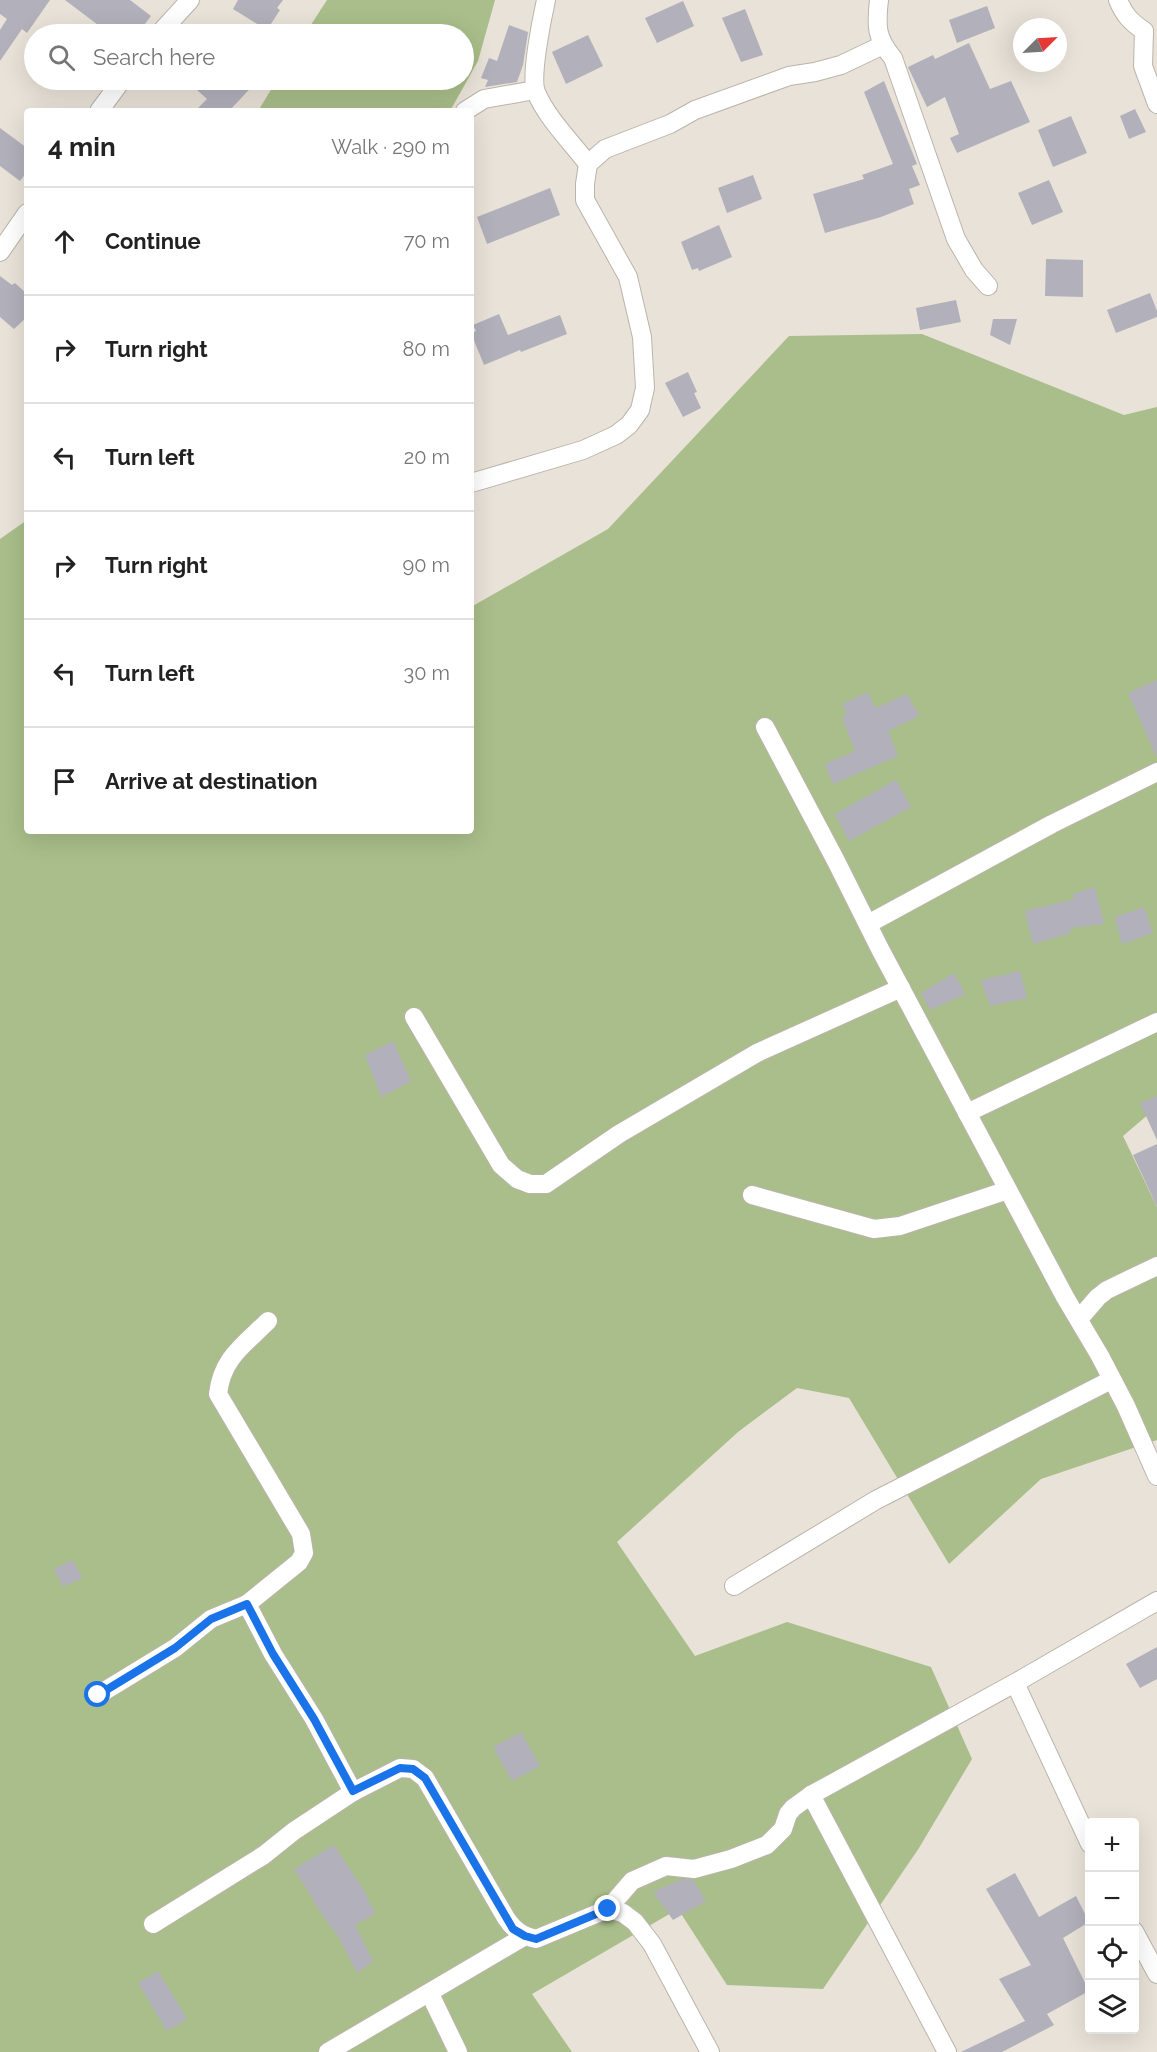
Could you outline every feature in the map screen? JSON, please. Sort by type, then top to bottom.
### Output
[{"type":"street","points":[[168,24],[190,0]]},
{"type":"street","points":[[546,0],[539,35],[535,90],[544,107],[588,164]]},
{"type":"street","points":[[879,0],[877,28],[883,45],[897,66],[956,239],[974,270],[988,286]]},
{"type":"street","points":[[1118,0],[1131,22],[1150,28],[1143,66],[1157,104]]},
{"type":"street","points":[[474,482],[583,450],[616,435],[640,410],[645,388],[642,337],[628,277],[585,200],[588,164],[605,149],[670,124],[695,110],[789,76],[841,65],[883,45]]},
{"type":"street","points":[[101,108],[115,90]]},
{"type":"street","points":[[470,108],[484,99],[535,90]]},
{"type":"street","points":[[0,252],[24,217]]},
{"type":"street","points":[[765,727],[1008,1190],[1065,1297],[1100,1356],[1126,1406],[1157,1476]]},
{"type":"street","points":[[868,924],[1052,824],[1157,772]]},
{"type":"street","points":[[414,1017],[501,1165],[517,1179],[530,1184],[546,1184],[619,1134],[757,1053],[901,988]]},
{"type":"street","points":[[967,1113],[1157,1022]]},
{"type":"street","points":[[752,1195],[873,1229],[900,1226],[1008,1190]]},
{"type":"street","points":[[1079,1319],[1107,1290],[1157,1266]]},
{"type":"street","points":[[98,1695],[175,1648],[211,1619],[247,1604],[299,1562],[304,1553],[301,1534],[218,1394],[220,1377],[228,1361],[268,1322]]},
{"type":"street","points":[[734,1586],[876,1500],[1112,1380]]},
{"type":"street","points":[[153,1924],[264,1855],[294,1831],[353,1791],[400,1768],[413,1769],[425,1778],[513,1929],[536,1939],[608,1909],[632,1881],[666,1866],[694,1869],[767,1845],[783,1829],[788,1814],[793,1808],[811,1796],[1015,1683],[1157,1600]]},
{"type":"street","points":[[247,1604],[273,1654],[314,1719],[353,1791]]},
{"type":"street","points":[[1015,1683],[1085,1835]]},
{"type":"street","points":[[811,1796],[947,2052]]},
{"type":"street","points":[[608,1909],[623,1913],[635,1922],[652,1944],[710,2052]]},
{"type":"street","points":[[328,2052],[525,1936]]},
{"type":"street","points":[[1139,1940],[1157,1974]]},
{"type":"street","points":[[430,1994],[458,2052]]},
{"type":"green space","points":[[327,0],[495,0],[474,68],[474,24],[311,24]]},
{"type":"green space","points":[[271,90],[462,90],[452,108],[260,108]]},
{"type":"green space","points":[[922,334],[1124,415],[1157,407],[1157,1107],[1123,1136],[1157,1207],[1157,1440],[1041,1479],[949,1564],[849,1398],[797,1388],[738,1432],[617,1542],[695,1656],[787,1622],[931,1667],[972,1759],[919,1848],[823,1989],[727,1985],[678,1909],[532,1994],[572,2052],[0,2052],[0,539],[24,522],[24,834],[474,834],[474,605],[608,529],[789,336]]},
{"type":"building","points":[[0,0],[50,0],[33,24],[24,24],[24,31],[22,29],[0,61],[0,30],[7,19],[0,14]]},
{"type":"building","points":[[65,0],[130,0],[151,16],[145,24],[97,24]]},
{"type":"building","points":[[238,0],[283,0],[277,8],[280,10],[271,24],[257,24],[233,9]]},
{"type":"building","points":[[683,1],[694,26],[657,43],[645,18]]},
{"type":"building","points":[[987,6],[995,28],[957,43],[949,20]]},
{"type":"building","points":[[745,9],[763,55],[741,62],[722,18]]},
{"type":"building","points":[[509,25],[528,32],[523,65],[517,82],[485,87],[488,80],[481,78],[489,58],[497,61]]},
{"type":"building","points":[[588,35],[603,66],[566,84],[552,52]]},
{"type":"building","points":[[969,43],[990,89],[1011,81],[1030,122],[957,153],[950,138],[959,134],[945,97],[927,107],[908,67],[933,55],[935,59]]},
{"type":"building","points":[[884,81],[917,164],[912,166],[920,185],[909,189],[914,204],[881,217],[825,233],[813,194],[864,179],[862,175],[893,164],[864,92]]},
{"type":"building","points":[[197,90],[249,90],[232,108],[198,108],[207,99]]},
{"type":"building","points":[[1135,109],[1146,132],[1129,139],[1120,116]]},
{"type":"building","points":[[1071,116],[1087,153],[1053,167],[1038,130]]},
{"type":"building","points":[[0,128],[24,146],[24,176],[20,181],[0,166]]},
{"type":"building","points":[[753,175],[762,199],[727,213],[718,188]]},
{"type":"building","points":[[1049,180],[1063,212],[1032,225],[1018,193]]},
{"type":"building","points":[[550,188],[560,215],[487,244],[477,217]]},
{"type":"building","points":[[719,225],[732,257],[699,271],[698,268],[692,270],[681,242]]},
{"type":"building","points":[[1046,259],[1083,260],[1083,297],[1045,296]]},
{"type":"building","points":[[0,276],[12,285],[15,283],[24,291],[24,320],[14,329],[0,317]]},
{"type":"building","points":[[1150,293],[1157,317],[1116,333],[1107,310]]},
{"type":"building","points":[[956,300],[961,322],[920,330],[916,308]]},
{"type":"building","points":[[499,314],[508,335],[560,315],[567,334],[484,365],[474,340],[476,331],[474,325]]},
{"type":"building","points":[[993,319],[1017,319],[1010,345],[990,335]]},
{"type":"building","points":[[688,372],[701,408],[683,417],[665,383]]},
{"type":"building","points":[[1157,680],[1157,758],[1128,693]]},
{"type":"building","points":[[868,692],[875,708],[907,694],[919,716],[888,731],[898,756],[833,784],[825,764],[855,751],[842,717],[847,715],[842,704]]},
{"type":"building","points":[[896,780],[911,807],[849,841],[835,814]]},
{"type":"building","points":[[1095,887],[1104,924],[1070,928],[1071,933],[1033,944],[1025,911],[1074,899],[1073,894]]},
{"type":"building","points":[[1144,907],[1153,933],[1122,944],[1115,917]]},
{"type":"building","points":[[1020,971],[1027,998],[990,1006],[981,980]]},
{"type":"building","points":[[954,973],[965,994],[930,1010],[921,993]]},
{"type":"building","points":[[393,1041],[411,1081],[381,1097],[365,1055]]},
{"type":"building","points":[[1157,1096],[1157,1140],[1140,1103]]},
{"type":"building","points":[[1157,1144],[1157,1207],[1133,1155]]},
{"type":"building","points":[[73,1560],[82,1578],[63,1587],[54,1569]]},
{"type":"building","points":[[1157,1647],[1157,1679],[1140,1688],[1126,1664]]},
{"type":"building","points":[[521,1732],[540,1766],[512,1781],[493,1747]]},
{"type":"building","points":[[334,1845],[365,1892],[375,1914],[355,1925],[373,1961],[357,1973],[338,1936],[294,1869]]},
{"type":"building","points":[[1015,1873],[1039,1917],[1076,1896],[1085,1914],[1085,1924],[1063,1938],[1085,1983],[1085,1993],[1047,2014],[1054,2025],[1002,2052],[961,2052],[1025,2021],[999,1979],[1031,1965],[986,1889]]},
{"type":"building","points":[[682,1879],[693,1880],[706,1901],[673,1920],[653,1892]]},
{"type":"building","points":[[158,1971],[187,2019],[167,2031],[138,1983]]},
{"type":"route","points":[[98,1695],[193,1636],[211,1619],[247,1604],[273,1654],[314,1719],[353,1791],[400,1768],[413,1769],[425,1778],[513,1929],[536,1939],[608,1909]]}]
